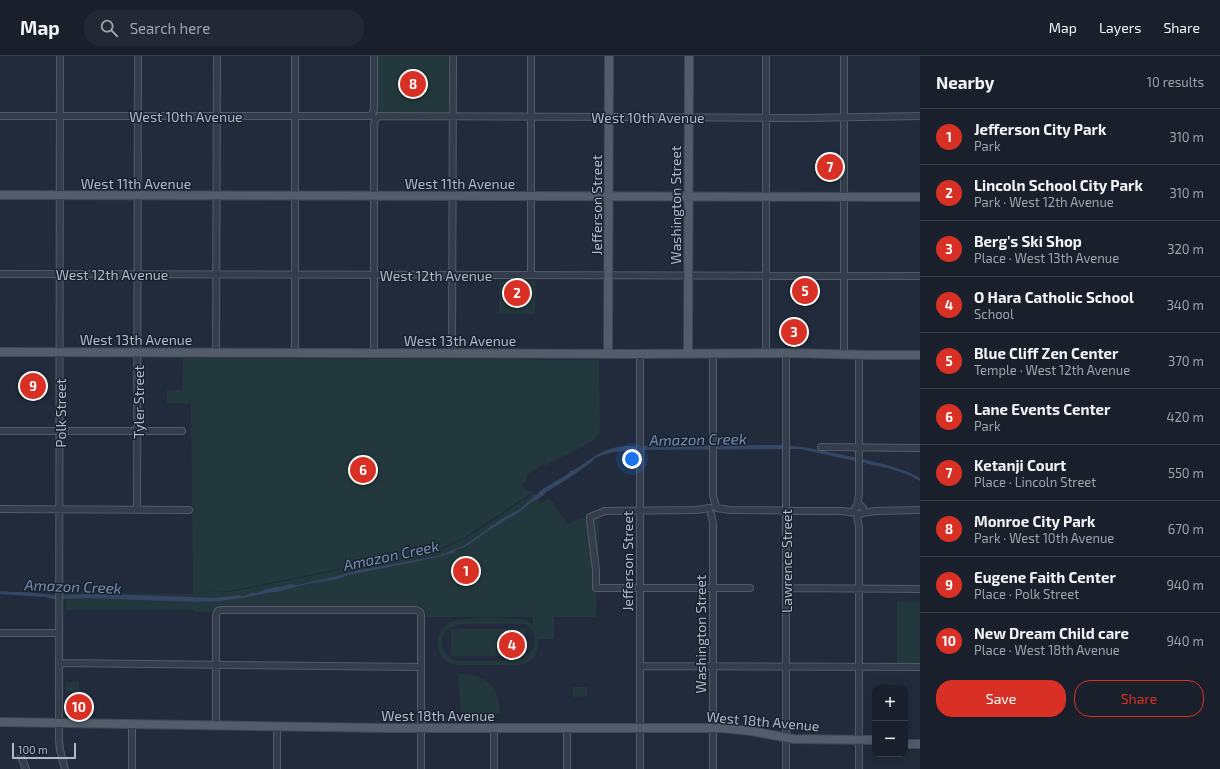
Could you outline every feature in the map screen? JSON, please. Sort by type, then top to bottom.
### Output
[{"type":"main road","name":"Jefferson Street","points":[[608,354],[609,56]]},
{"type":"main road","name":"Washington Street","points":[[688,354],[689,56]]},
{"type":"main road","name":"West 11th Avenue","points":[[0,195],[920,197]]},
{"type":"main road","name":"West 13th Avenue","points":[[0,352],[608,354],[786,353],[920,355]]},
{"type":"main road","name":"West 18th Avenue","points":[[0,722],[421,728],[713,728],[745,730],[786,738],[872,740]]},
{"type":"main road","points":[[908,744],[920,744]]},
{"type":"street","name":"Polk Street","points":[[60,56],[59,745],[64,769]]},
{"type":"street","name":"Tyler Street","points":[[137,509],[138,56]]},
{"type":"street","points":[[216,352],[217,56]]},
{"type":"street","points":[[295,56],[295,353]]},
{"type":"street","points":[[374,56],[374,353]]},
{"type":"street","points":[[452,353],[453,56]]},
{"type":"street","points":[[531,56],[531,275]]},
{"type":"street","points":[[766,56],[766,354]]},
{"type":"street","points":[[844,56],[844,354]]},
{"type":"street","name":"West 10th Avenue","points":[[0,116],[920,116]]},
{"type":"street","name":"West 12th Avenue","points":[[0,274],[920,276]]},
{"type":"street","name":"Lawrence Street","points":[[786,353],[786,769]]},
{"type":"street","name":"Jefferson Street","points":[[640,354],[640,769]]},
{"type":"street","name":"Washington Street","points":[[712,354],[714,496],[713,769]]},
{"type":"street","points":[[859,355],[859,769]]},
{"type":"street","points":[[0,431],[182,431]]},
{"type":"street","points":[[821,447],[920,448]]},
{"type":"street","points":[[0,508],[189,510]]},
{"type":"street","points":[[750,588],[596,588],[596,570],[590,517],[605,511],[918,511]]},
{"type":"street","points":[[786,588],[920,589]]},
{"type":"street","points":[[216,726],[216,615],[218,611],[416,610],[420,612],[421,615],[421,769]]},
{"type":"street","points":[[0,633],[59,633]]},
{"type":"street","points":[[59,662],[421,667]]},
{"type":"street","points":[[640,666],[714,665],[920,667]]},
{"type":"street","points":[[132,723],[132,769]]},
{"type":"street","points":[[277,726],[277,769]]},
{"type":"street","points":[[494,728],[494,769]]},
{"type":"street","points":[[567,728],[567,769]]},
{"type":"street","points":[[21,757],[26,769]]},
{"type":"green space","points":[[378,56],[448,56],[448,112],[378,112]]},
{"type":"green space","points":[[499,281],[536,281],[535,314],[499,314]]},
{"type":"green space","points":[[183,358],[599,360],[600,427],[599,433],[593,441],[546,465],[542,465],[526,475],[526,481],[522,486],[533,492],[465,537],[439,549],[229,591],[208,592],[230,592],[438,550],[476,532],[534,493],[540,503],[550,498],[567,524],[600,510],[596,617],[554,617],[554,639],[539,639],[536,653],[531,660],[524,664],[458,665],[450,663],[444,659],[440,654],[438,647],[440,633],[444,627],[451,622],[475,618],[494,618],[520,619],[528,621],[533,625],[533,617],[427,617],[423,609],[221,608],[212,612],[194,612],[194,610],[66,610],[66,593],[194,594],[191,404],[167,403],[167,390],[182,390]],"holes":[[[464,624],[524,624],[533,632],[535,643],[530,653],[520,660],[456,661],[445,652],[443,647],[442,638],[444,633],[454,626]]]},
{"type":"green space","points":[[897,602],[920,602],[920,663],[897,663]]},
{"type":"green space","points":[[451,629],[525,629],[525,656],[451,656]]},
{"type":"green space","points":[[458,674],[476,676],[489,683],[497,695],[500,713],[466,716],[461,713]]},
{"type":"green space","points":[[66,682],[79,682],[79,692],[66,691]]},
{"type":"green space","points":[[573,687],[587,687],[587,696],[573,697]]},
{"type":"water","points":[[781,445],[810,448],[898,468],[920,478],[920,481],[909,475],[891,469],[800,449],[619,451],[595,458],[544,495],[533,502],[532,501],[521,511],[465,547],[457,549],[454,553],[447,555],[445,554],[443,556],[302,585],[277,592],[220,601],[196,602],[89,598],[54,599],[0,594],[0,591],[54,595],[103,594],[215,598],[239,595],[243,596],[290,584],[298,585],[359,570],[438,556],[463,546],[488,529],[491,525],[520,509],[544,488],[568,474],[570,471],[574,470],[598,454],[617,447]]},
{"type":"place","name":"Monroe City Park","points":[[413,84]]},
{"type":"place","name":"Ketanji Court","points":[[830,167]]},
{"type":"place","name":"Blue Cliff Zen Center","points":[[805,291]]},
{"type":"place","name":"Lincoln School City Park","points":[[517,293]]},
{"type":"place","name":"Berg's Ski Shop","points":[[794,332]]},
{"type":"place","name":"Eugene Faith Center","points":[[33,386]]},
{"type":"place","name":"Lane Events Center","points":[[363,470]]},
{"type":"place","name":"Jefferson City Park","points":[[466,571]]},
{"type":"place","name":"O Hara Catholic School","points":[[512,645]]},
{"type":"place","name":"New Dream Child care","points":[[79,707]]},
{"type":"water label","name":"Amazon Creek","points":[[698,439]]},
{"type":"water label","name":"Amazon Creek","points":[[391,555]]},
{"type":"water label","name":"Amazon Creek","points":[[73,586]]}]
